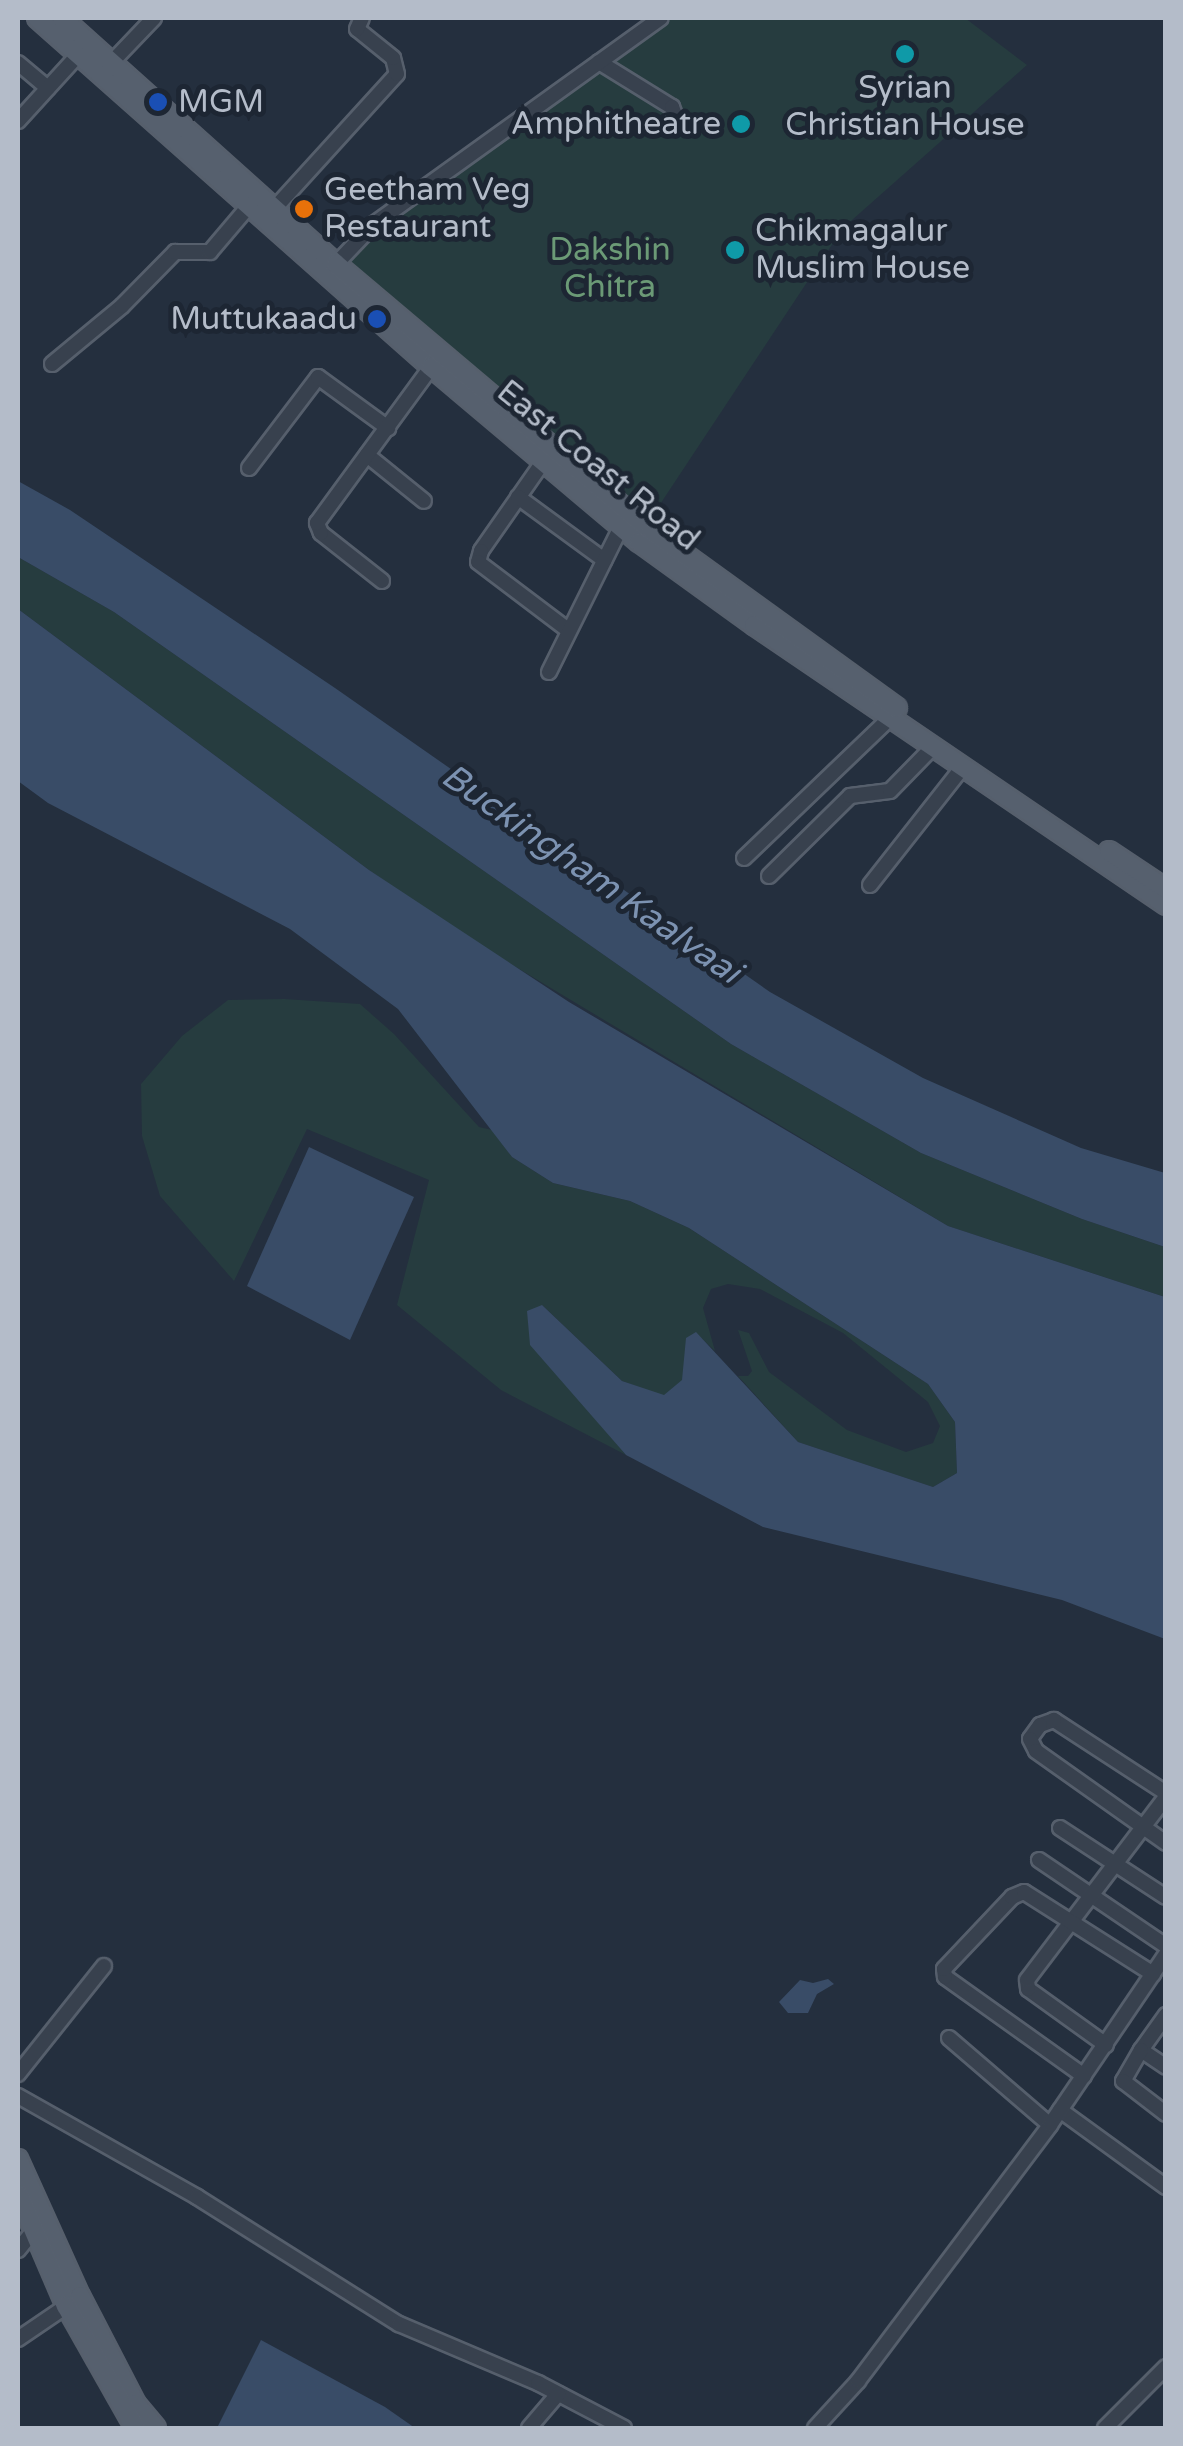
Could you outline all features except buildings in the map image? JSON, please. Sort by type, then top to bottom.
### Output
[{"type":"main road","name":"East Coast Road","points":[[37,18],[431,367],[621,527],[645,535],[985,773],[1166,889]]},
{"type":"main road","name":"East Coast Road","points":[[62,18],[645,535],[890,718],[1166,905]]},
{"type":"main road","points":[[18,2159],[73,2301],[135,2428]]},
{"type":"main road","points":[[18,2194],[73,2301],[136,2404],[156,2428]]},
{"type":"street","points":[[112,62],[154,18]]},
{"type":"street","points":[[276,208],[309,166],[397,74],[393,58],[357,29],[362,18]]},
{"type":"street","points":[[336,264],[374,224],[660,18]]},
{"type":"street","points":[[18,121],[78,55]]},
{"type":"street","points":[[599,62],[672,106],[677,120]]},
{"type":"street","points":[[18,64],[48,88]]},
{"type":"street","points":[[52,364],[122,306],[175,252],[210,252],[249,206]]},
{"type":"street","points":[[382,581],[317,530],[323,514],[431,367]]},
{"type":"street","points":[[249,468],[318,377],[388,428]]},
{"type":"street","points":[[366,456],[424,502]]},
{"type":"street","points":[[543,462],[481,551],[478,562],[568,630]]},
{"type":"street","points":[[518,497],[604,560]]},
{"type":"street","points":[[549,672],[621,527]]},
{"type":"street","points":[[744,858],[890,718]]},
{"type":"street","points":[[769,876],[850,796],[890,791],[933,747]]},
{"type":"street","points":[[870,885],[963,767]]},
{"type":"street","points":[[1106,2044],[1026,1986],[1031,1972],[1117,1866],[1142,1829],[1166,1795],[1054,1720],[1034,1733],[1032,1748],[1142,1829],[1166,1843]]},
{"type":"street","points":[[1060,1828],[1166,1897]]},
{"type":"street","points":[[1039,1860],[1166,1946]]},
{"type":"street","points":[[1084,2076],[942,1973],[1020,1892],[1153,1974]]},
{"type":"street","points":[[815,2428],[858,2381],[1050,2125],[1166,1954]]},
{"type":"street","points":[[18,2074],[104,1966]]},
{"type":"street","points":[[1166,2014],[1123,2081],[1166,2114]]},
{"type":"street","points":[[949,2038],[1050,2125]]},
{"type":"street","points":[[1141,2050],[1166,2067]]},
{"type":"street","points":[[18,2096],[197,2197],[398,2324],[558,2394],[624,2428]]},
{"type":"street","points":[[1060,2110],[1166,2187]]},
{"type":"street","points":[[18,2250],[34,2230]]},
{"type":"street","points":[[18,2338],[73,2301]]},
{"type":"street","points":[[1105,2428],[1166,2368]]},
{"type":"street","points":[[529,2428],[558,2394]]},
{"type":"green space","name":"Dakshin Chitra","points":[[668,18],[965,18],[1027,65],[843,228],[647,524],[451,357],[349,262],[403,210]]},
{"type":"green space","points":[[18,557],[114,612],[731,1044],[921,1153],[1082,1219],[1165,1247],[1165,1297],[948,1226],[469,939],[369,870],[18,609]]},
{"type":"green space","points":[[228,1000],[360,1004],[394,1034],[479,1127],[492,1130],[512,1157],[553,1183],[630,1201],[689,1228],[928,1384],[955,1422],[957,1473],[933,1487],[798,1442],[738,1376],[748,1376],[752,1371],[738,1330],[749,1333],[769,1372],[847,1430],[906,1452],[933,1443],[940,1426],[928,1402],[843,1333],[760,1289],[728,1284],[711,1289],[703,1308],[715,1351],[696,1333],[682,1381],[664,1396],[622,1381],[542,1305],[587,1409],[626,1455],[501,1390],[397,1305],[429,1180],[307,1129],[234,1281],[160,1196],[142,1136],[141,1084],[182,1036]]},
{"type":"water","name":"Buckingham Kaalvaai","points":[[18,481],[70,510],[335,688],[770,992],[923,1078],[1081,1148],[1165,1173],[1165,1247],[1082,1219],[921,1153],[731,1044],[114,612],[18,557]]},
{"type":"water","points":[[18,609],[369,870],[569,1002],[948,1226],[1165,1297],[1165,1639],[1062,1600],[763,1527],[626,1455],[530,1345],[527,1311],[542,1305],[622,1381],[664,1395],[682,1380],[686,1338],[696,1332],[798,1442],[933,1487],[957,1473],[955,1422],[928,1384],[689,1228],[630,1201],[553,1183],[512,1157],[398,1009],[290,929],[48,803],[18,781]]},
{"type":"water","points":[[309,1147],[414,1197],[350,1340],[247,1286]]},
{"type":"water","points":[[828,1979],[834,1984],[817,1994],[808,2013],[788,2013],[779,2002],[800,1980],[813,1983]]},
{"type":"water","points":[[261,2340],[385,2407],[415,2428],[217,2428]]},
{"type":"place","name":"Syrian Christian House","points":[[905,54]]},
{"type":"place","name":"MGM","points":[[158,102]]},
{"type":"place","name":"Amphitheatre","points":[[741,124]]},
{"type":"place","name":"Geetham Veg Restaurant","points":[[304,209]]},
{"type":"place","name":"Chikmagalur Muslim House","points":[[735,250]]},
{"type":"place","name":"Muttukaadu","points":[[377,319]]}]
